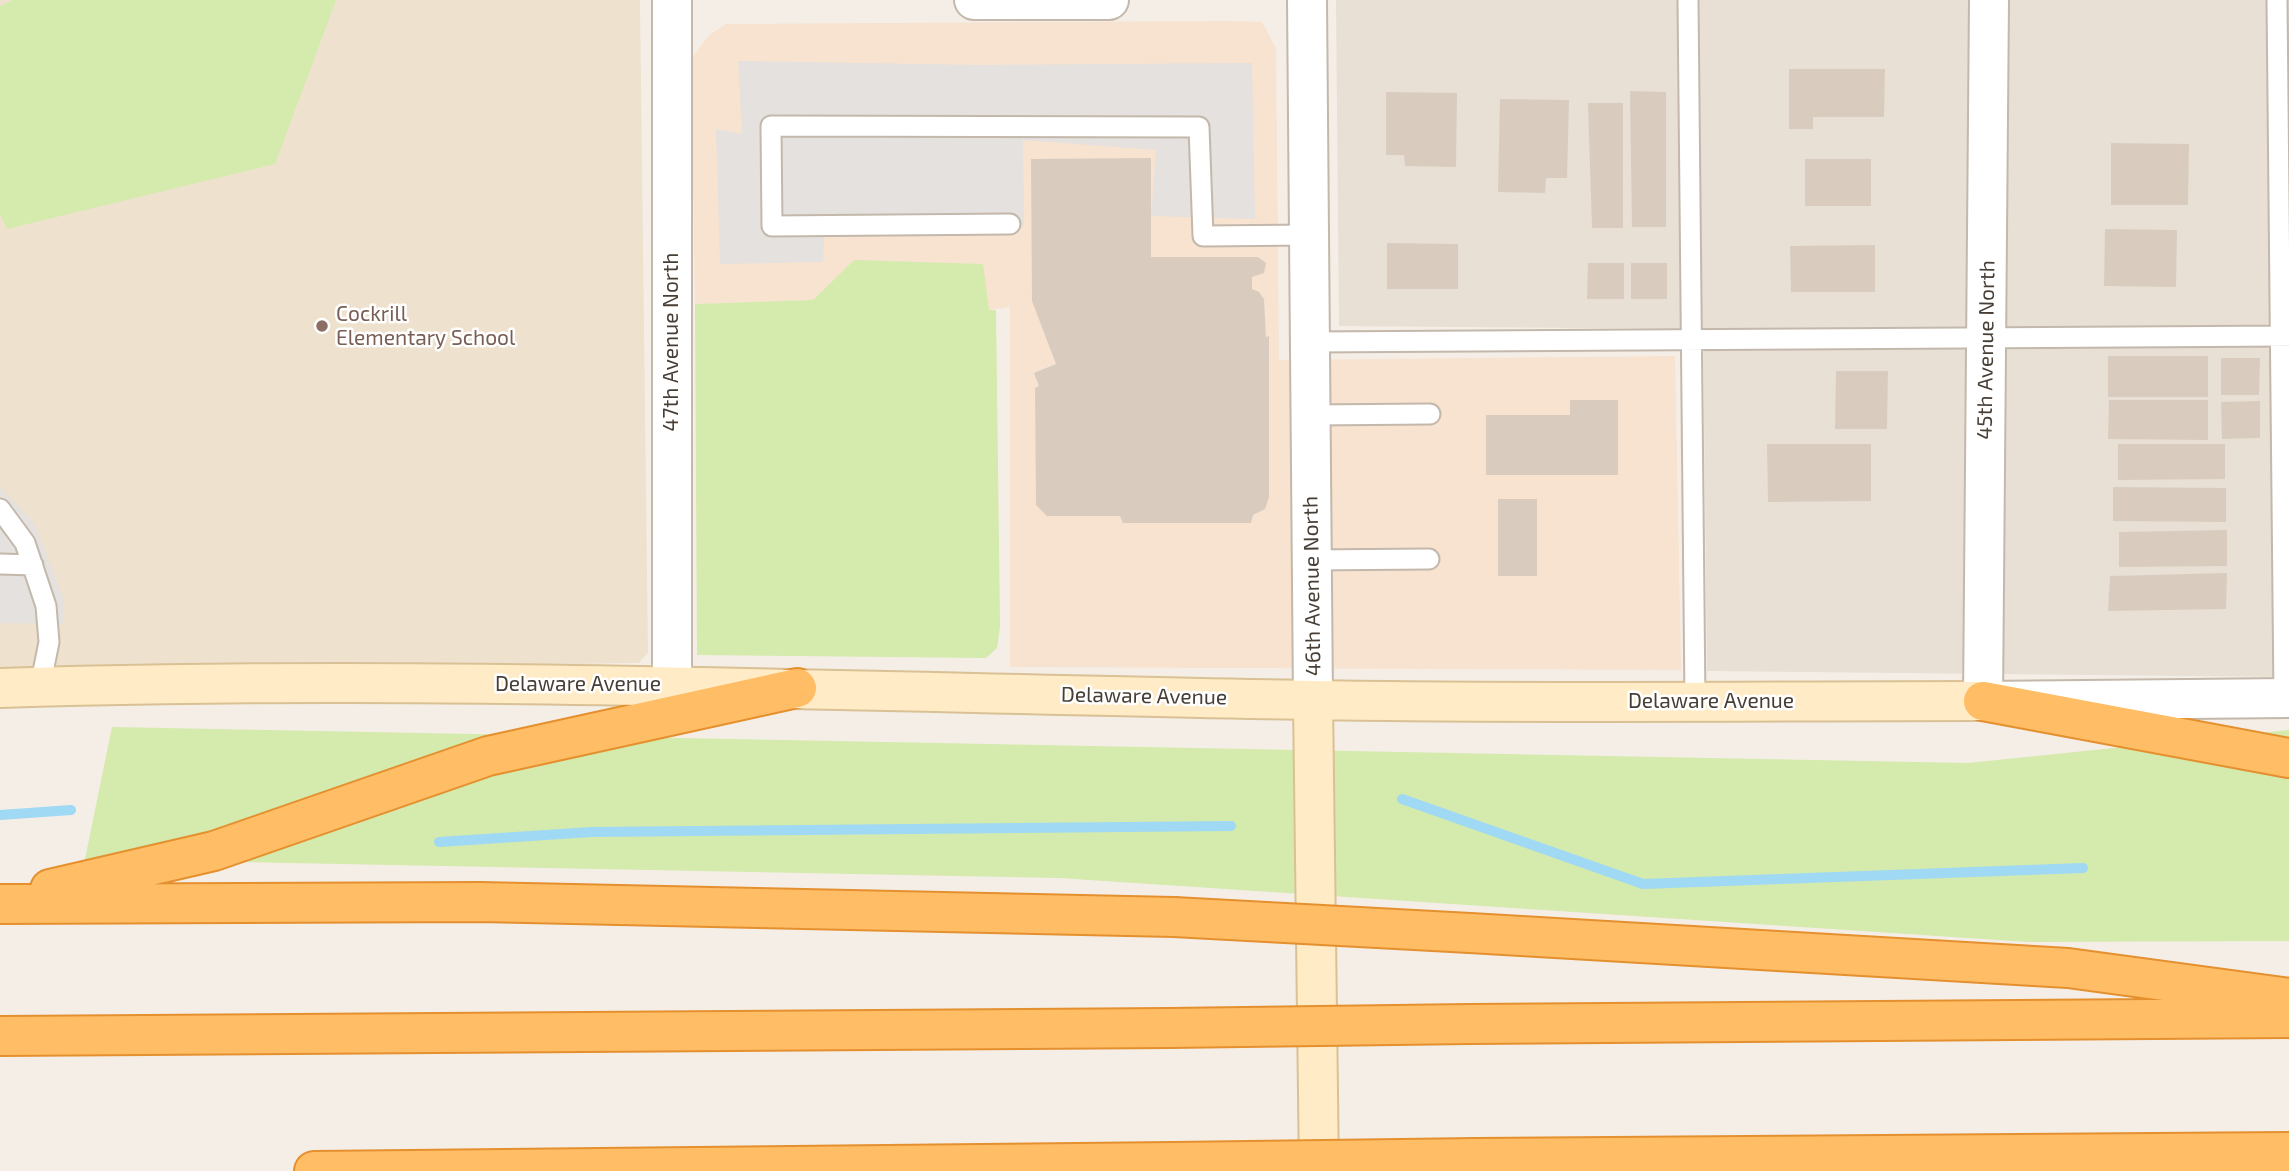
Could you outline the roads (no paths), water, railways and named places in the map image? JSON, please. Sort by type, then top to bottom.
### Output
[{"type":"highway","points":[[0,902],[214,851],[488,756],[797,688]]},
{"type":"highway","points":[[1983,701],[2289,758]]},
{"type":"highway","points":[[0,902],[480,902],[1174,917],[2068,968],[2289,998]]},
{"type":"highway","points":[[0,1036],[2289,1018]]},
{"type":"highway","points":[[314,1171],[2289,1152]]},
{"type":"main road","name":"Delaware Avenue","points":[[0,688],[337,683],[672,685],[1313,700],[1983,701]]},
{"type":"main road","name":"46th Avenue North","points":[[1313,700],[1319,1171]]},
{"type":"street","name":"47th Avenue North","points":[[671,0],[672,685]]},
{"type":"street","points":[[974,0],[1109,0]]},
{"type":"street","name":"46th Avenue North","points":[[1307,0],[1313,700]]},
{"type":"street","name":"45th Avenue North","points":[[1983,701],[1989,0]]},
{"type":"street","name":"Delaware Avenue","points":[[1983,701],[2287,698]]},
{"type":"lane","points":[[1688,0],[1695,701]]},
{"type":"lane","points":[[2277,0],[2286,336],[2287,698]]},
{"type":"lane","points":[[1010,224],[772,226],[771,126],[1199,127],[1203,236],[1310,235]]},
{"type":"lane","points":[[1311,342],[2286,336]]},
{"type":"lane","points":[[1311,415],[1430,414]]},
{"type":"lane","points":[[0,509],[25,543],[46,606],[49,642],[40,687]]},
{"type":"lane","points":[[1310,559],[1429,559]]},
{"type":"lane","points":[[0,564],[33,565]]},
{"type":"waterway","points":[[1402,799],[1643,884],[2083,868]]},
{"type":"waterway","points":[[0,815],[71,810]]},
{"type":"waterway","points":[[439,842],[591,832],[1231,826]]},
{"type":"place","name":"Cockrill Elementary School","points":[[322,326]]}]
